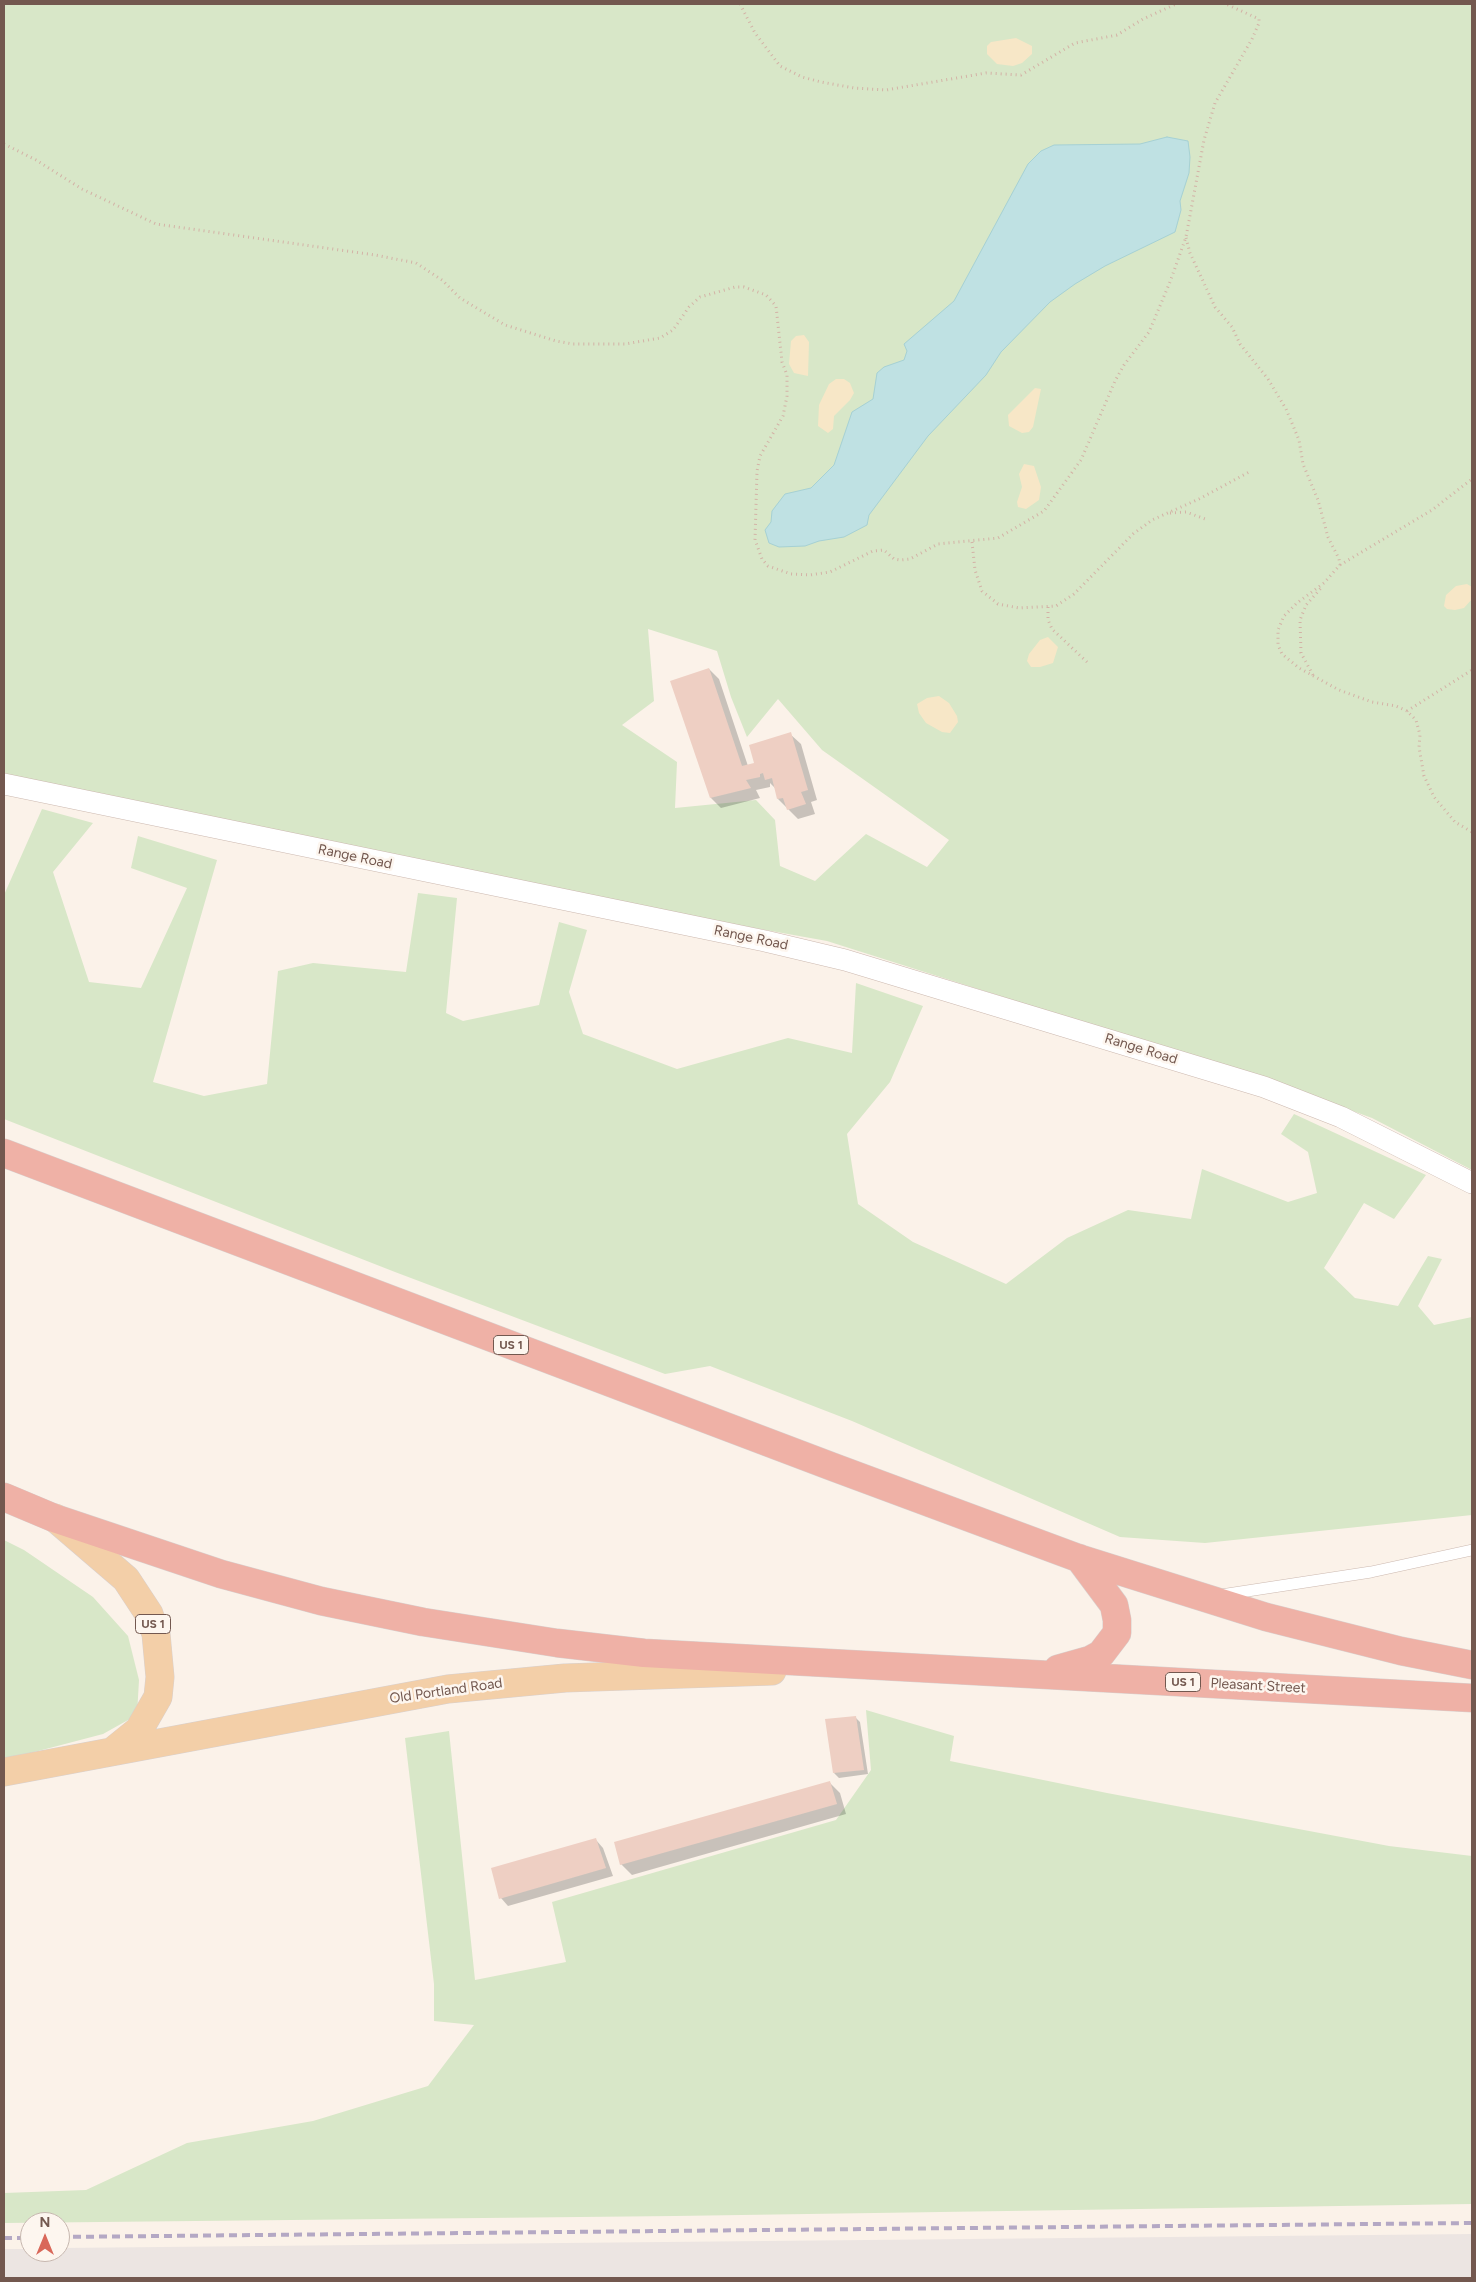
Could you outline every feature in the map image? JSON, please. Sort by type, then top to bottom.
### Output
[{"type":"highway","name":"US 1","points":[[4,1153],[1078,1558],[1199,1598],[1324,1632],[1472,1665]]},
{"type":"highway","name":"US 1","points":[[4,1497],[54,1518]]},
{"type":"highway","name":"Pleasant Street","points":[[54,1518],[221,1574],[321,1601],[423,1622],[508,1636],[644,1653],[1472,1698]]},
{"type":"highway","points":[[1029,1674],[1090,1660],[1101,1654],[1116,1633],[1117,1620],[1114,1605],[1078,1558]]},
{"type":"main road","name":"US 1","points":[[54,1518],[126,1579],[142,1602],[156,1634],[160,1677],[158,1697],[139,1730],[112,1752]]},
{"type":"main road","name":"Old Portland Road","points":[[4,1772],[379,1701],[518,1681],[685,1673],[894,1668]]},
{"type":"street","name":"Range Road","points":[[4,784],[765,940],[845,960],[1264,1087],[1341,1117],[1472,1182]]},
{"type":"lane","points":[[1199,1598],[1371,1572],[1472,1550]]},
{"type":"path","points":[[740,4],[755,33],[780,66],[802,77],[821,82],[854,88],[886,90],[986,73],[1021,74],[1038,67],[1056,52],[1075,43],[1116,35],[1142,19],[1176,4]]},
{"type":"path","points":[[4,144],[36,160],[82,189],[156,224],[375,255],[416,263],[442,280],[460,298],[505,325],[556,341],[573,344],[604,344],[660,338],[672,330],[689,307],[700,297],[735,287],[755,290],[766,295],[776,306],[782,362],[787,375],[787,396],[783,416],[764,448],[757,471],[755,540],[762,559],[768,566],[791,574],[830,572],[873,551],[884,550],[894,559],[910,559],[938,544],[998,538],[1044,511],[1082,460],[1096,422],[1124,365],[1149,332],[1186,237],[1204,140],[1215,103],[1260,23],[1259,19],[1226,4]]},
{"type":"path","points":[[1186,237],[1190,252],[1216,307],[1232,327],[1240,344],[1268,379],[1286,408],[1298,440],[1303,464],[1340,565]]},
{"type":"path","points":[[972,542],[975,570],[982,591],[998,604],[1019,608],[1056,606],[1074,594],[1133,534],[1152,520],[1199,499],[1251,471]]},
{"type":"path","points":[[1313,674],[1301,653],[1300,620],[1306,605],[1340,565],[1432,510],[1472,479]]},
{"type":"path","points":[[1167,514],[1186,512],[1208,520]]},
{"type":"path","points":[[1324,583],[1297,603],[1284,616],[1278,630],[1278,645],[1282,654],[1286,660],[1338,690],[1372,702],[1396,706],[1407,711],[1416,720],[1424,776],[1434,798],[1455,822],[1472,832]]},
{"type":"path","points":[[1048,607],[1048,620],[1052,629],[1087,662]]},
{"type":"path","points":[[1407,711],[1472,670]]},
{"type":"shaded area","points":[[1472,2234],[1472,2278],[4,2278],[4,2249],[20,2249],[20,2262],[70,2262],[70,2248]]},
{"type":"green space","points":[[4,4],[1472,4],[1472,1170],[1372,1118],[1339,1106],[1252,1076],[827,941],[615,903],[4,777]],"holes":[[[648,629],[717,651],[731,697],[747,737],[778,699],[822,750],[949,840],[927,867],[866,834],[815,881],[780,866],[775,820],[756,800],[675,808],[677,762],[622,725],[654,701]]]},
{"type":"green space","points":[[42,809],[93,823],[53,872],[89,982],[141,988],[187,888],[131,868],[138,836],[217,860],[153,1082],[204,1096],[267,1084],[278,971],[313,963],[406,972],[418,893],[457,898],[446,1013],[463,1021],[539,1005],[559,922],[587,930],[569,992],[583,1034],[677,1069],[788,1038],[852,1053],[856,983],[923,1006],[890,1082],[847,1134],[858,1204],[913,1242],[1006,1284],[1067,1238],[1128,1210],[1191,1219],[1202,1169],[1288,1202],[1317,1193],[1308,1152],[1281,1134],[1294,1114],[1426,1175],[1394,1219],[1364,1203],[1324,1268],[1355,1298],[1398,1306],[1428,1256],[1442,1259],[1418,1306],[1434,1325],[1472,1317],[1472,1515],[1205,1543],[1120,1537],[852,1421],[710,1366],[665,1374],[395,1272],[4,1119],[4,895]]},
{"type":"green space","points":[[4,1540],[24,1550],[93,1597],[128,1636],[139,1680],[137,1715],[103,1734],[4,1760]]},
{"type":"green space","points":[[866,1710],[954,1736],[950,1761],[1107,1793],[1389,1846],[1472,1856],[1472,2204],[675,2216],[70,2222],[70,2212],[20,2212],[20,2223],[4,2223],[4,2193],[86,2190],[187,2143],[313,2121],[428,2086],[474,2025],[434,2021],[434,1984],[405,1738],[449,1731],[475,1980],[566,1962],[552,1902],[836,1820],[871,1770]]},
{"type":"sand","points":[[1016,38],[1032,46],[1032,54],[1022,63],[1013,66],[997,64],[987,54],[987,46],[991,42]]},
{"type":"sand","points":[[804,335],[809,342],[808,376],[794,373],[789,364],[791,341],[796,336]]},
{"type":"sand","points":[[836,379],[844,379],[850,383],[854,393],[850,400],[834,416],[833,429],[828,433],[818,426],[819,405],[829,384]]},
{"type":"sand","points":[[1035,388],[1041,389],[1033,427],[1029,432],[1022,433],[1009,426],[1008,415]]},
{"type":"sand","points":[[1024,464],[1034,466],[1041,487],[1039,500],[1026,509],[1018,507],[1017,502],[1022,487],[1019,474]]},
{"type":"sand","points":[[1467,584],[1472,587],[1472,599],[1464,608],[1447,609],[1444,606],[1446,595],[1456,586]]},
{"type":"sand","points":[[1048,637],[1058,647],[1053,663],[1040,667],[1031,667],[1027,661],[1029,654],[1040,640]]},
{"type":"sand","points":[[939,696],[949,703],[957,716],[958,722],[950,733],[942,732],[926,723],[919,713],[917,704],[927,698]]},
{"type":"water","points":[[1167,137],[1188,141],[1190,157],[1189,173],[1180,201],[1181,210],[1175,232],[1105,266],[1050,302],[1001,352],[986,375],[928,436],[869,515],[867,525],[844,537],[819,541],[805,546],[779,547],[769,543],[765,530],[771,522],[772,511],[785,494],[811,488],[834,465],[852,412],[873,399],[877,373],[884,367],[904,360],[907,351],[904,344],[954,301],[1028,164],[1041,151],[1054,145],[1140,144]]},
{"type":"building","points":[[709,668],[742,766],[754,763],[749,745],[791,732],[808,790],[801,792],[806,804],[787,810],[783,798],[777,799],[772,778],[765,780],[763,773],[760,774],[760,777],[746,780],[751,788],[710,798],[670,681]]},
{"type":"building","points":[[856,1716],[864,1770],[833,1773],[825,1719]]},
{"type":"building","points":[[830,1781],[837,1804],[620,1865],[614,1842]]},
{"type":"building","points":[[596,1838],[606,1868],[499,1899],[491,1868]]},
{"type":"railway","points":[[70,2237],[1472,2223]]},
{"type":"railway","points":[[4,2238],[20,2238]]}]
